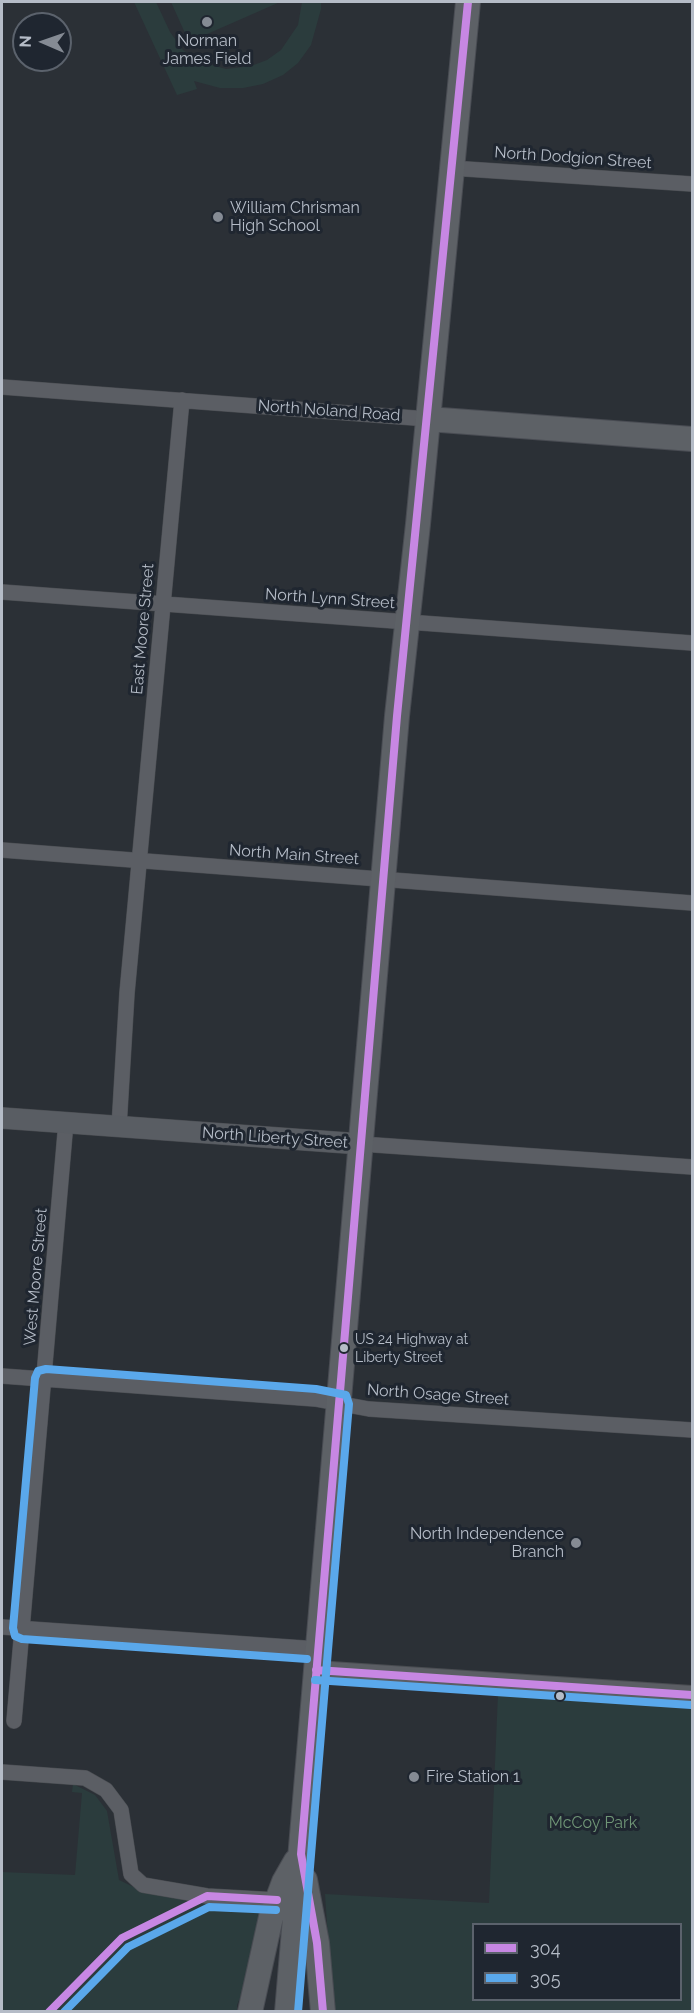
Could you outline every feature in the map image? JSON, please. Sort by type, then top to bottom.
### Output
[{"type":"main road","points":[[287,2012],[406,622],[468,2]]},
{"type":"main road","name":"North Noland Road","points":[[428,419],[693,438]]},
{"type":"main road","name":"North Liberty Street","points":[[2,1118],[361,1144]]},
{"type":"main road","points":[[250,2012],[277,1900],[284,1882],[301,1854]]},
{"type":"main road","points":[[301,1854],[317,1943],[323,2012]]},
{"type":"street","name":"North Dodgion Street","points":[[451,168],[693,184]]},
{"type":"street","name":"North Noland Road","points":[[2,387],[428,419]]},
{"type":"street","name":"East Moore Street","points":[[140,861],[182,400]]},
{"type":"street","name":"North Lynn Street","points":[[2,592],[693,643]]},
{"type":"street","name":"North Main Street","points":[[2,850],[693,903]]},
{"type":"street","points":[[119,1127],[127,993],[140,861]]},
{"type":"street","name":"West Moore Street","points":[[14,1721],[66,1122]]},
{"type":"street","name":"North Liberty Street","points":[[361,1144],[693,1167]]},
{"type":"street","name":"North Osage Street","points":[[2,1376],[315,1399],[390,1411],[693,1430]]},
{"type":"street","points":[[2,1627],[693,1695]]},
{"type":"street","points":[[2,1772],[85,1778],[106,1790],[121,1810],[131,1874],[143,1885],[207,1896],[277,1900]]},
{"type":"green space","points":[[134,2],[156,2],[170,32],[183,50],[201,62],[226,69],[251,66],[267,60],[281,50],[298,25],[302,2],[321,2],[321,9],[311,45],[298,63],[283,75],[263,84],[243,88],[220,88],[194,81],[197,89],[177,95]]},
{"type":"green space","name":"Norman James Field","points":[[171,2],[280,2],[189,42]]},
{"type":"green space","name":"McCoy Park","points":[[498,1694],[692,1707],[692,2011],[333,2011],[325,1894],[489,1903]]},
{"type":"green space","points":[[73,1784],[95,1795],[107,1811],[119,1880],[142,1891],[264,1908],[249,1977],[237,2005],[237,2011],[2,2011],[2,1872],[75,1875],[82,1793],[72,1792]]},
{"type":"transit line","name":"304","points":[[323,2012],[317,1943],[301,1854],[397,716],[468,2]]},
{"type":"transit line","name":"305","points":[[307,1659],[22,1639],[15,1636],[13,1628],[35,1378],[38,1371],[46,1369],[316,1389],[346,1395],[349,1404],[328,1650]]},
{"type":"transit line","name":"305","points":[[298,2012],[328,1650]]},
{"type":"transit line","name":"304","points":[[316,1670],[692,1695]]},
{"type":"transit line","name":"305","points":[[315,1680],[691,1705]]},
{"type":"transit line","name":"304","points":[[49,2012],[122,1938],[207,1896],[277,1900]]},
{"type":"transit line","name":"305","points":[[64,2012],[128,1947],[209,1907],[276,1910]]},
{"type":"place","name":"Norman James Field","points":[[207,22]]},
{"type":"place","name":"William Chrisman High School","points":[[218,217]]},
{"type":"place","name":"US 24 Highway at Liberty Street","points":[[344,1348]]},
{"type":"place","name":"North Independence Branch","points":[[576,1543]]},
{"type":"place","name":"Fire Station 1","points":[[414,1777]]}]
